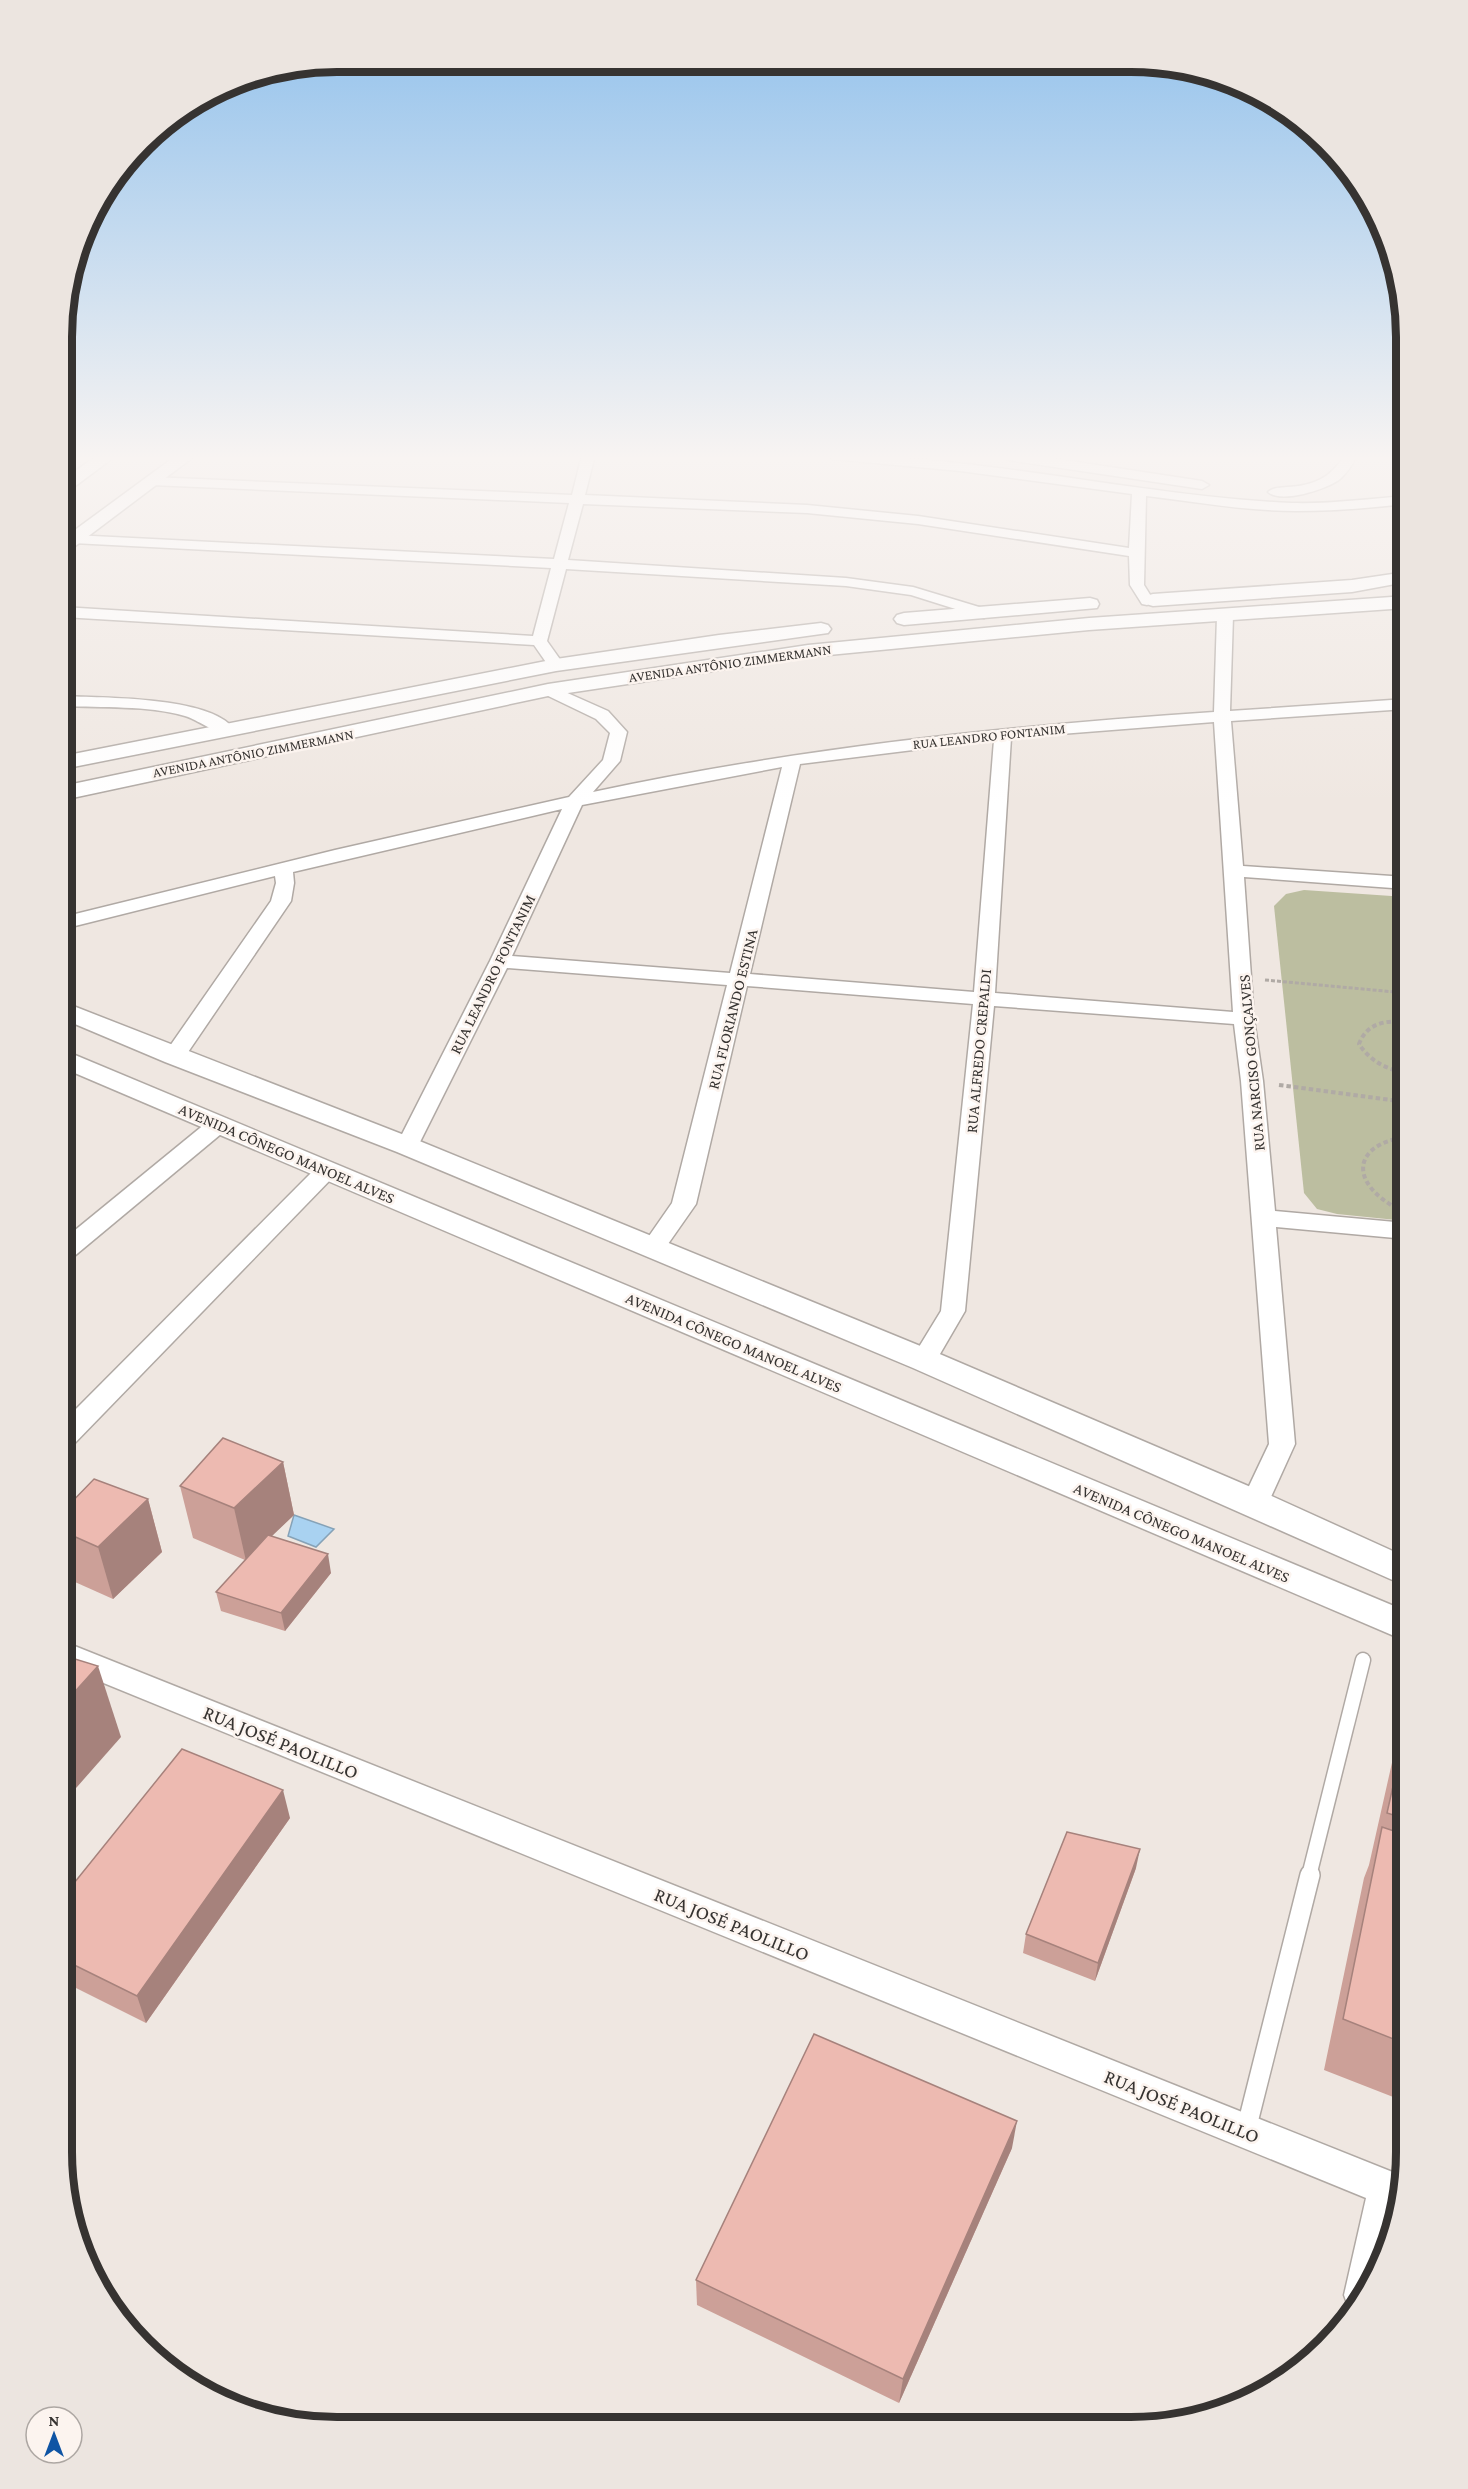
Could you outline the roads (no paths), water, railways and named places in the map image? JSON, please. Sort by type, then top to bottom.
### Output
[{"type":"street","points":[[539,641],[558,571]]},
{"type":"street","points":[[671,571],[869,584],[933,597],[984,613]]},
{"type":"street","points":[[1137,571],[1137,585],[1147,601]]},
{"type":"street","points":[[888,621],[1352,586],[1396,579]]},
{"type":"street","name":"AVENIDA ANTÔNIO ZIMMERMANN","points":[[72,791],[548,690],[808,651],[1089,624],[1396,603]]},
{"type":"street","points":[[72,613],[539,641]]},
{"type":"street","name":"RUA NARCISO GONÇALVES","points":[[1225,616],[1222,717],[1243,978],[1244,1018],[1252,1082],[1282,1444],[1255,1503]]},
{"type":"street","name":"AVENIDA ANTÔNIO ZIMMERMANN","points":[[72,761],[556,665],[719,641],[843,627]]},
{"type":"street","points":[[539,641],[556,665]]},
{"type":"street","name":"RUA LEANDRO FONTANIM","points":[[407,1146],[500,962],[575,801],[611,761],[619,732],[602,715],[548,690]]},
{"type":"street","points":[[72,702],[171,709],[197,714],[226,729]]},
{"type":"street","name":"RUA LEANDRO FONTANIM","points":[[72,921],[457,825],[792,760],[1003,734],[1396,705]]},
{"type":"street","name":"RUA ALFREDO CREPALDI","points":[[924,1360],[953,1311],[984,1000],[1003,734]]},
{"type":"street","name":"RUA FLORIANDO ESTINA","points":[[652,1249],[684,1204],[792,760]]},
{"type":"street","points":[[174,1056],[280,901],[285,883],[283,868]]},
{"type":"street","points":[[1233,872],[1396,882]]},
{"type":"street","points":[[500,962],[1244,1018]]},
{"type":"street","points":[[72,1014],[174,1056],[407,1146],[924,1360],[1255,1503],[1396,1567]]},
{"type":"street","name":"AVENIDA CÔNEGO MANOEL ALVES","points":[[72,1062],[1396,1623]]},
{"type":"street","points":[[72,1245],[219,1124]]},
{"type":"street","points":[[72,1430],[327,1170]]},
{"type":"street","points":[[1264,1218],[1396,1230]]},
{"type":"street","name":"RUA JOSÉ PAOLILLO","points":[[72,1657],[1393,2191]]},
{"type":"street","points":[[1374,2259],[1392,2197]]},
{"type":"lane","points":[[1245,2131],[1363,1660]]},
{"type":"water","points":[[294,1515],[334,1529],[316,1547],[288,1536]]}]
